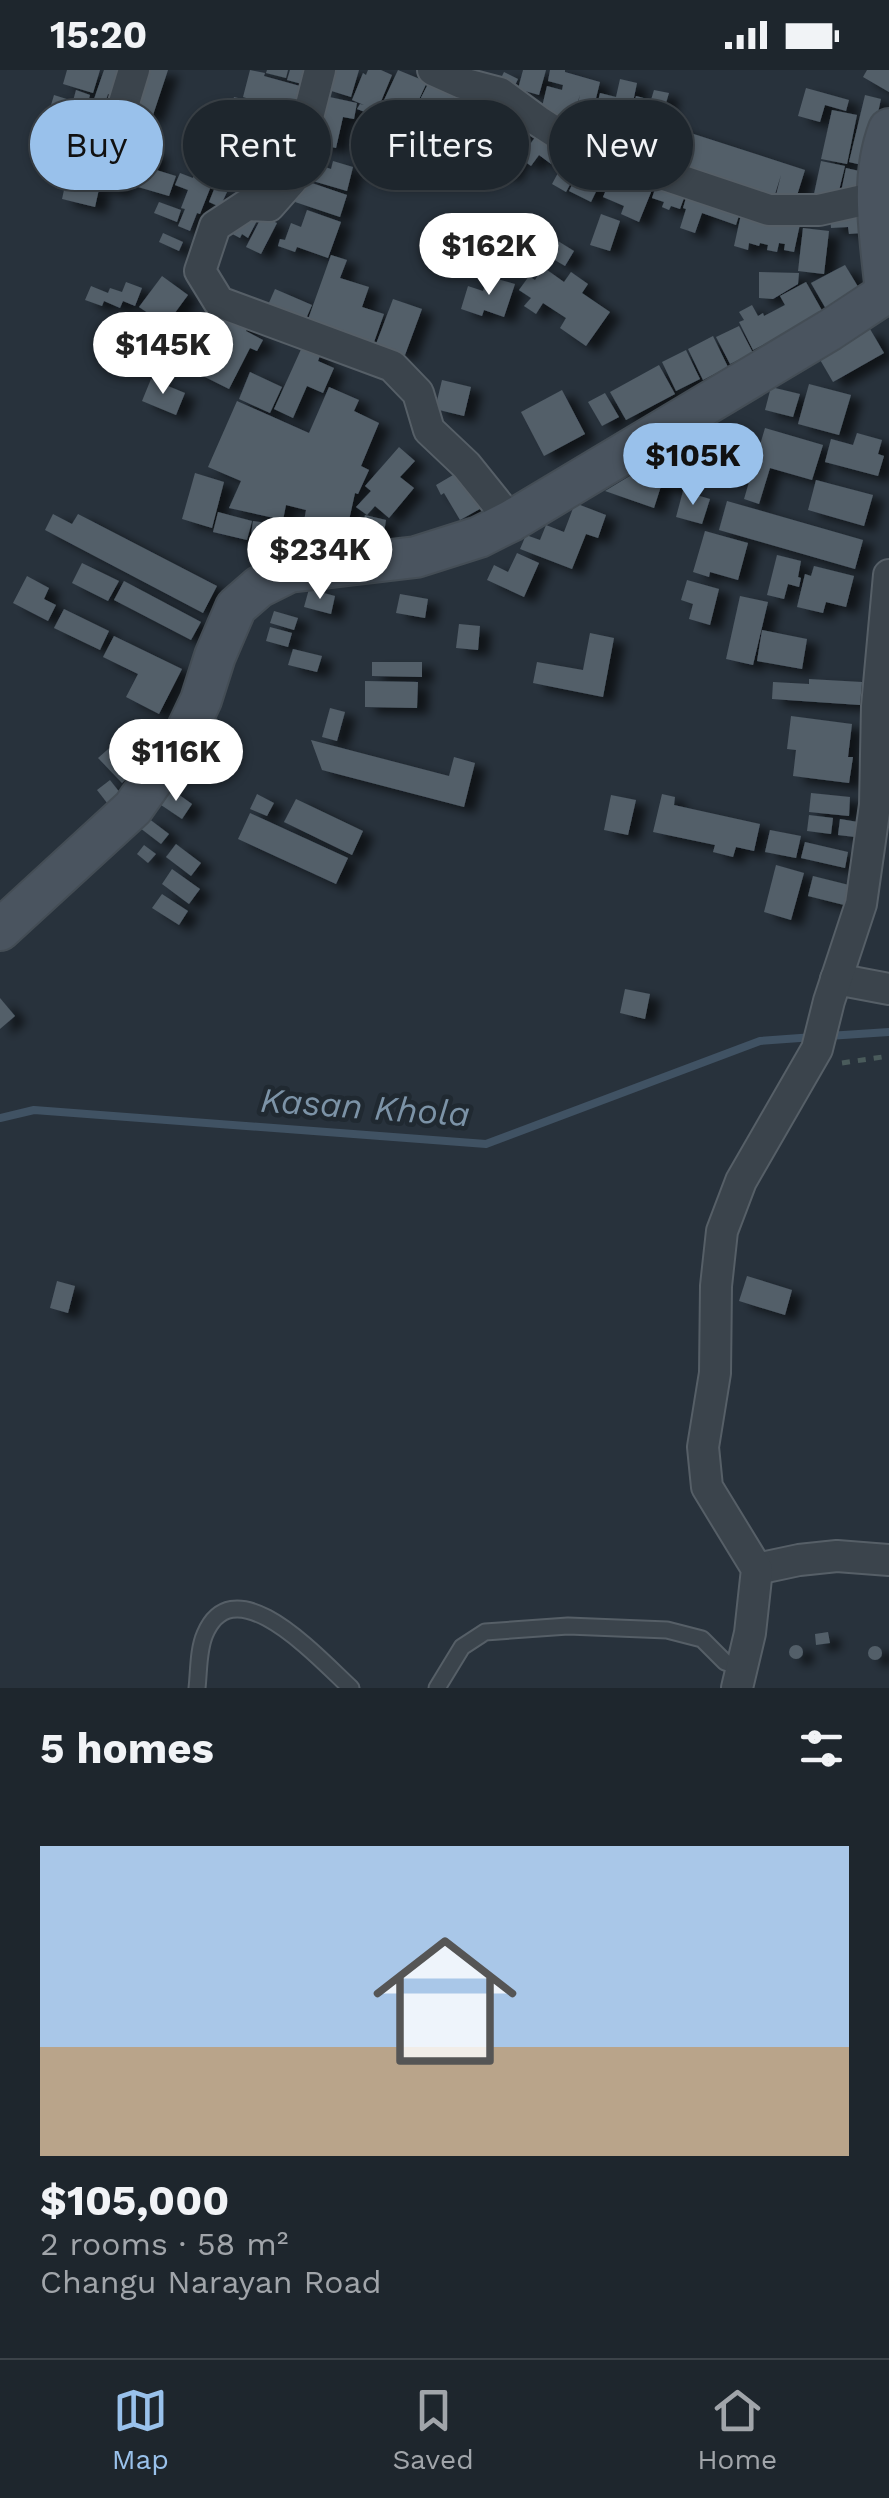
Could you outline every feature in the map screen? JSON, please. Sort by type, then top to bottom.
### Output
[{"type":"main road","points":[[0,930],[133,808],[185,734],[202,700],[236,607],[259,587],[289,572],[416,556],[479,537],[888,298],[877,198],[889,129]]},
{"type":"street","points":[[125,100],[134,70]]},
{"type":"street","points":[[320,70],[292,180],[269,206],[247,205],[216,226],[200,271],[219,302],[392,366],[418,393],[429,430],[466,465],[511,521]]},
{"type":"street","points":[[433,70],[464,76],[500,93],[575,145],[769,210],[819,210],[877,198]]},
{"type":"street","points":[[740,1678],[757,1569],[707,1487],[703,1446],[715,1373],[716,1286],[722,1231],[741,1180],[810,1060],[861,904],[874,805],[877,706],[889,576]]},
{"type":"street","points":[[832,990],[889,989]]},
{"type":"street","points":[[757,1569],[837,1556],[889,1560]]},
{"type":"lane","points":[[196,1688],[203,1638],[214,1618],[225,1609],[244,1608],[263,1614],[351,1688]]},
{"type":"lane","points":[[437,1688],[462,1647],[485,1632],[568,1626],[667,1630],[702,1639],[740,1678]]},
{"type":"path","points":[[810,1060],[889,1056]]},
{"type":"building","points":[[67,70],[100,70],[93,93],[63,84]]},
{"type":"building","points":[[104,70],[127,70],[118,97],[108,94],[106,100],[94,99]]},
{"type":"building","points":[[139,70],[168,70],[158,100],[129,100]]},
{"type":"building","points":[[250,70],[300,86],[296,100],[243,97]]},
{"type":"building","points":[[288,70],[286,78],[266,73]]},
{"type":"building","points":[[290,70],[306,70],[302,84],[287,80]]},
{"type":"building","points":[[331,70],[359,70],[351,97],[325,89]]},
{"type":"building","points":[[368,70],[381,70],[392,75],[382,100],[352,100],[363,73],[366,75]]},
{"type":"building","points":[[398,70],[427,82],[419,100],[384,100]]},
{"type":"building","points":[[523,70],[546,70],[539,95],[518,89]]},
{"type":"building","points":[[550,70],[565,70],[600,82],[596,100],[579,100],[580,95],[578,100],[549,100],[549,113],[541,111],[547,86],[562,90],[563,85],[548,81]]},
{"type":"building","points":[[867,70],[889,70],[889,92],[863,77]]},
{"type":"building","points":[[504,72],[518,79],[512,92],[498,84]]},
{"type":"building","points":[[620,79],[637,83],[633,100],[598,100],[600,93],[616,97]]},
{"type":"building","points":[[428,84],[454,97],[453,100],[420,100]]},
{"type":"building","points":[[806,88],[849,100],[846,111],[825,105],[820,122],[798,116]]},
{"type":"building","points":[[76,90],[90,95],[89,100],[73,100]]},
{"type":"building","points":[[654,90],[669,93],[667,100],[651,100]]},
{"type":"building","points":[[458,92],[475,100],[454,100]]},
{"type":"building","points":[[865,95],[881,99],[866,166],[849,162]]},
{"type":"building","points":[[325,96],[351,102],[351,118],[343,117],[336,148],[331,147],[331,100],[324,100]]},
{"type":"building","points":[[832,110],[857,115],[847,164],[821,159]]},
{"type":"building","points":[[693,134],[805,170],[794,205],[775,199],[781,175],[772,204],[693,179]]},
{"type":"building","points":[[536,136],[549,145],[549,162],[539,155],[529,165],[529,146]]},
{"type":"building","points":[[333,161],[351,166],[347,191],[331,186]]},
{"type":"building","points":[[821,161],[845,166],[837,199],[814,194]]},
{"type":"building","points":[[846,168],[868,173],[863,197],[841,192]]},
{"type":"building","points":[[163,172],[176,176],[169,196],[148,190],[163,190]]},
{"type":"building","points":[[180,173],[183,174],[183,188],[175,185]]},
{"type":"building","points":[[64,190],[99,190],[95,207],[62,199]]},
{"type":"building","points":[[188,190],[209,190],[190,231],[178,226],[185,209],[181,208]]},
{"type":"building","points":[[214,190],[227,192],[220,207],[209,202]]},
{"type":"building","points":[[299,190],[331,190],[347,195],[340,217],[295,202]]},
{"type":"building","points":[[570,190],[597,190],[591,202]]},
{"type":"building","points":[[606,190],[652,190],[639,222],[621,214],[624,206],[603,197]]},
{"type":"building","points":[[655,190],[687,190],[680,209],[671,206],[669,210],[662,207],[664,202],[652,198]]},
{"type":"building","points":[[688,191],[741,209],[736,225],[702,213],[695,233],[680,228]]},
{"type":"building","points":[[159,202],[181,210],[177,222],[154,213]]},
{"type":"building","points":[[307,210],[341,222],[328,258],[297,247],[295,252],[278,246],[280,239],[285,240],[291,223],[301,227]]},
{"type":"building","points":[[742,210],[800,224],[794,252],[784,250],[785,244],[779,243],[777,252],[760,243],[749,243],[748,250],[734,246]]},
{"type":"building","points":[[860,213],[862,233],[849,234],[848,227],[831,228],[830,215]]},
{"type":"building","points":[[601,214],[620,221],[610,251],[590,245]]},
{"type":"building","points":[[260,215],[248,238],[221,228]]},
{"type":"building","points":[[262,216],[277,223],[261,254],[246,247]]},
{"type":"building","points":[[803,228],[829,231],[824,274],[798,271]]},
{"type":"building","points":[[163,233],[183,242],[179,251],[159,242]]},
{"type":"building","points":[[463,241],[474,245],[470,257],[459,254]]},
{"type":"building","points":[[558,241],[574,251],[565,266],[548,256]]},
{"type":"building","points":[[331,255],[347,260],[340,278],[369,287],[362,307],[384,314],[373,345],[306,325]]},
{"type":"building","points":[[845,265],[860,290],[826,309],[811,283]]},
{"type":"building","points":[[543,267],[564,282],[571,272],[588,284],[582,293],[610,312],[586,346],[560,328],[566,318],[543,303],[536,314],[524,306],[531,298],[519,290],[529,276],[535,280]]},
{"type":"building","points":[[759,272],[799,273],[798,284],[773,299],[759,298]]},
{"type":"building","points":[[162,276],[188,295],[166,325],[139,307]]},
{"type":"building","points":[[494,278],[515,284],[504,317],[484,310],[482,316],[461,309],[468,286],[483,291],[485,285],[491,287]]},
{"type":"building","points":[[126,282],[142,288],[135,306],[123,301],[120,308],[104,301],[102,306],[85,300],[91,286],[108,293],[110,288],[122,292]]},
{"type":"building","points":[[806,282],[824,314],[753,350],[739,322],[744,320],[739,312],[752,305],[758,316],[764,316],[785,305],[780,296]]},
{"type":"building","points":[[275,289],[312,305],[301,330],[264,314]]},
{"type":"building","points":[[393,299],[422,309],[405,355],[376,344]]},
{"type":"building","points":[[127,312],[157,325],[137,369],[106,355]]},
{"type":"building","points":[[226,312],[249,324],[246,331],[263,340],[257,351],[250,348],[229,389],[195,372]]},
{"type":"building","points":[[739,326],[753,353],[730,364],[716,337]]},
{"type":"building","points":[[870,329],[884,353],[833,382],[819,358]]},
{"type":"building","points":[[713,336],[728,367],[703,380],[688,349]]},
{"type":"building","points":[[303,345],[321,353],[318,361],[334,368],[323,393],[307,386],[293,418],[274,409]]},
{"type":"building","points":[[686,350],[700,379],[676,391],[662,362]]},
{"type":"building","points":[[659,365],[675,394],[626,420],[610,392]]},
{"type":"building","points":[[250,372],[282,387],[270,413],[239,399]]},
{"type":"building","points":[[151,379],[185,393],[176,415],[142,401]]},
{"type":"building","points":[[442,380],[471,387],[464,416],[435,409]]},
{"type":"building","points":[[809,384],[851,395],[839,435],[798,424]]},
{"type":"building","points":[[329,387],[359,400],[354,411],[379,423],[361,466],[369,470],[358,494],[355,493],[346,534],[325,529],[323,537],[302,532],[306,510],[286,505],[283,520],[229,508],[241,481],[208,467],[237,401],[309,433]]},
{"type":"building","points":[[771,387],[800,394],[793,417],[765,410]]},
{"type":"building","points":[[562,390],[585,434],[544,456],[521,412]]},
{"type":"building","points":[[605,393],[619,417],[602,426],[588,402]]},
{"type":"building","points":[[765,428],[823,445],[812,480],[770,468],[759,504],[744,499]]},
{"type":"building","points":[[857,433],[882,440],[878,454],[884,456],[878,476],[825,462],[831,439],[853,445]]},
{"type":"building","points":[[717,443],[749,453],[741,480],[709,471]]},
{"type":"building","points":[[399,447],[415,461],[400,477],[414,488],[389,518],[375,506],[367,515],[356,507],[371,491],[365,486]]},
{"type":"building","points":[[667,465],[681,470],[675,488],[662,483],[654,508],[605,491],[643,468],[664,475]]},
{"type":"building","points":[[465,468],[487,505],[460,520],[436,485]]},
{"type":"building","points":[[195,473],[224,482],[212,528],[182,519]]},
{"type":"building","points":[[816,480],[873,495],[864,526],[808,510]]},
{"type":"building","points":[[683,491],[710,499],[702,524],[676,517]]},
{"type":"building","points":[[727,501],[863,540],[855,569],[719,530]]},
{"type":"building","points":[[575,503],[606,515],[598,538],[586,534],[572,569],[520,549],[526,535],[540,540],[546,525],[564,532]]},
{"type":"building","points":[[218,512],[252,521],[247,540],[213,532]]},
{"type":"building","points":[[53,514],[72,524],[78,514],[217,586],[203,613],[45,530]]},
{"type":"building","points":[[365,515],[386,520],[383,539],[361,536]]},
{"type":"building","points":[[253,521],[280,525],[276,554],[249,550]]},
{"type":"building","points":[[705,531],[748,543],[738,580],[693,572]]},
{"type":"building","points":[[517,553],[539,563],[524,597],[487,580],[494,565],[508,572]]},
{"type":"building","points":[[777,555],[801,561],[799,587],[788,584],[784,599],[767,595]]},
{"type":"building","points":[[82,563],[119,581],[108,601],[72,583]]},
{"type":"building","points":[[814,566],[854,576],[846,607],[826,602],[823,613],[797,607],[805,574],[811,576]]},
{"type":"building","points":[[27,576],[49,588],[44,599],[56,605],[48,621],[13,603]]},
{"type":"building","points":[[687,580],[719,589],[710,625],[689,619],[693,604],[681,600]]},
{"type":"building","points":[[124,581],[201,622],[191,640],[114,600]]},
{"type":"building","points":[[309,589],[335,596],[331,614],[304,607]]},
{"type":"building","points":[[400,594],[428,599],[425,618],[396,613]]},
{"type":"building","points":[[740,596],[768,602],[753,665],[726,659]]},
{"type":"building","points":[[64,609],[109,631],[100,650],[54,628]]},
{"type":"building","points":[[274,611],[298,618],[294,630],[270,623]]},
{"type":"building","points":[[459,624],[480,626],[478,650],[456,648]]},
{"type":"building","points":[[270,627],[292,633],[288,647],[266,641]]},
{"type":"building","points":[[762,630],[807,639],[802,669],[757,661]]},
{"type":"building","points":[[590,633],[614,638],[603,697],[533,683],[537,662],[583,670]]},
{"type":"building","points":[[114,636],[182,669],[159,714],[126,697],[138,674],[103,657]]},
{"type":"building","points":[[293,649],[322,656],[317,672],[288,665]]},
{"type":"building","points":[[372,662],[422,662],[422,677],[372,676]]},
{"type":"building","points":[[809,679],[862,682],[860,705],[772,699],[773,682],[809,684]]},
{"type":"building","points":[[365,681],[418,682],[417,708],[365,707]]},
{"type":"building","points":[[330,708],[345,712],[337,741],[322,737]]},
{"type":"building","points":[[791,716],[852,724],[849,783],[793,776],[796,750],[787,749]]},
{"type":"building","points":[[311,740],[449,776],[454,757],[475,763],[464,807],[322,770]]},
{"type":"building","points":[[115,743],[138,768],[122,783],[98,758]]},
{"type":"building","points":[[110,780],[124,798],[111,808],[97,790]]},
{"type":"building","points":[[171,789],[192,804],[182,819],[161,805]]},
{"type":"building","points":[[811,793],[850,797],[849,816],[809,812]]},
{"type":"building","points":[[257,794],[274,803],[267,816],[250,809]]},
{"type":"building","points":[[662,794],[675,797],[674,805],[760,824],[754,851],[736,847],[733,857],[713,852],[715,845],[653,832]]},
{"type":"building","points":[[611,795],[636,800],[628,835],[604,830]]},
{"type":"building","points":[[296,799],[363,831],[352,855],[284,822]]},
{"type":"building","points":[[250,813],[348,858],[336,884],[238,839]]},
{"type":"building","points":[[809,815],[833,818],[831,834],[807,831]]},
{"type":"building","points":[[148,818],[169,834],[161,844],[140,828]]},
{"type":"building","points":[[840,819],[858,822],[855,837],[838,835]]},
{"type":"building","points":[[770,830],[801,836],[796,858],[765,852]]},
{"type":"building","points":[[805,842],[848,852],[845,868],[801,858]]},
{"type":"building","points":[[176,844],[201,863],[191,876],[166,857]]},
{"type":"building","points":[[144,845],[156,854],[148,863],[137,854]]},
{"type":"building","points":[[776,865],[804,873],[791,920],[764,912]]},
{"type":"building","points":[[172,869],[200,889],[189,904],[162,884]]},
{"type":"building","points":[[813,876],[849,885],[844,905],[808,896]]},
{"type":"building","points":[[162,894],[188,911],[179,925],[152,908]]},
{"type":"building","points":[[625,989],[650,994],[645,1019],[620,1013]]},
{"type":"building","points":[[0,998],[15,1016],[0,1029]]},
{"type":"building","points":[[747,1276],[792,1290],[785,1315],[739,1301]]},
{"type":"building","points":[[57,1281],[75,1286],[68,1313],[50,1308]]},
{"type":"building","points":[[828,1632],[830,1643],[816,1645],[815,1634]]},
{"type":"building","points":[[796,1645],[803,1652],[796,1659],[789,1652]]},
{"type":"building","points":[[875,1646],[882,1653],[875,1660],[868,1653]]},
{"type":"waterway","name":"Kasan Khola","points":[[828,1036],[889,1032]]},
{"type":"waterway","name":"Kasan Khola","points":[[0,1118],[34,1110],[486,1144],[760,1041],[814,1037]]}]
